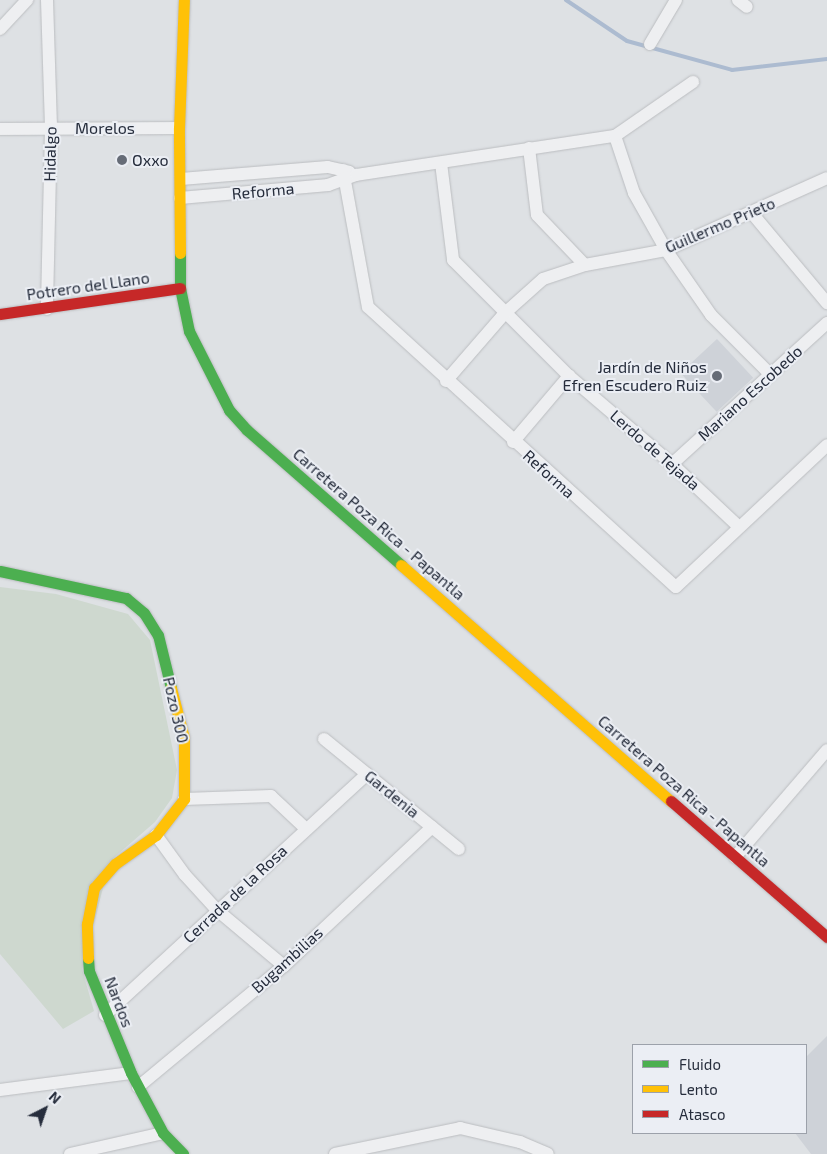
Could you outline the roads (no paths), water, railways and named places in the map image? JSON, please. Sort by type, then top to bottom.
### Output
[{"type":"main road","name":"Carretera Poza Rica - Papantla","points":[[184,0],[179,128],[181,179],[180,288],[189,331],[210,376],[229,410],[247,430],[827,937]]},
{"type":"main road","name":"Potrero del Llano","points":[[0,314],[47,309],[180,288]]},
{"type":"main road","name":"Pozo 300","points":[[0,571],[100,590],[126,598],[144,613],[158,634],[184,738],[184,799]]},
{"type":"main road","points":[[156,835],[184,799]]},
{"type":"main road","name":"Nardos","points":[[138,1087],[105,1015],[89,971],[87,924],[94,888],[115,864],[156,835]]},
{"type":"main road","points":[[138,1087],[164,1133],[183,1154]]},
{"type":"street","points":[[0,29],[27,0]]},
{"type":"street","name":"Hidalgo","points":[[46,0],[51,128],[47,309]]},
{"type":"street","points":[[650,44],[676,0]]},
{"type":"street","name":"Reforma","points":[[181,179],[328,167],[344,174],[356,175],[615,136],[693,82]]},
{"type":"street","name":"Morelos","points":[[0,129],[179,128]]},
{"type":"street","points":[[615,136],[634,193],[666,250],[711,315],[770,374]]},
{"type":"street","points":[[529,148],[537,214],[585,265]]},
{"type":"street","name":"Lerdo de Tejada","points":[[441,163],[453,260],[569,376],[672,464],[738,526]]},
{"type":"street","points":[[269,172],[270,191]]},
{"type":"street","name":"Reforma","points":[[180,198],[328,186],[344,174]]},
{"type":"street","name":"Reforma","points":[[344,174],[368,307],[513,442],[676,587],[738,526],[827,445]]},
{"type":"street","name":"Guillermo Prieto","points":[[446,381],[505,313],[543,279],[585,265],[666,250],[827,178]]},
{"type":"street","points":[[751,212],[827,303]]},
{"type":"street","name":"Mariano Escobedo","points":[[672,464],[827,323]]},
{"type":"street","points":[[513,442],[569,376]]},
{"type":"street","name":"Gardenia","points":[[324,739],[459,849]]},
{"type":"street","points":[[735,856],[827,750]]},
{"type":"street","name":"Cerrada de la Rosa","points":[[105,1015],[305,828],[367,774]]},
{"type":"street","points":[[184,799],[271,796],[305,828]]},
{"type":"street","name":"Bugambilias","points":[[138,1087],[284,966],[432,827]]},
{"type":"street","points":[[156,835],[184,875],[217,910],[284,966]]},
{"type":"street","points":[[0,1090],[131,1073]]},
{"type":"street","points":[[335,1154],[460,1128],[520,1142],[548,1154]]},
{"type":"street","points":[[70,1154],[164,1133]]},
{"type":"waterway","points":[[566,0],[627,41],[732,70],[827,59]]},
{"type":"place","name":"Oxxo","points":[[122,160]]},
{"type":"place","name":"Jardín de Niños Efren Escudero Ruiz","points":[[717,376]]}]
